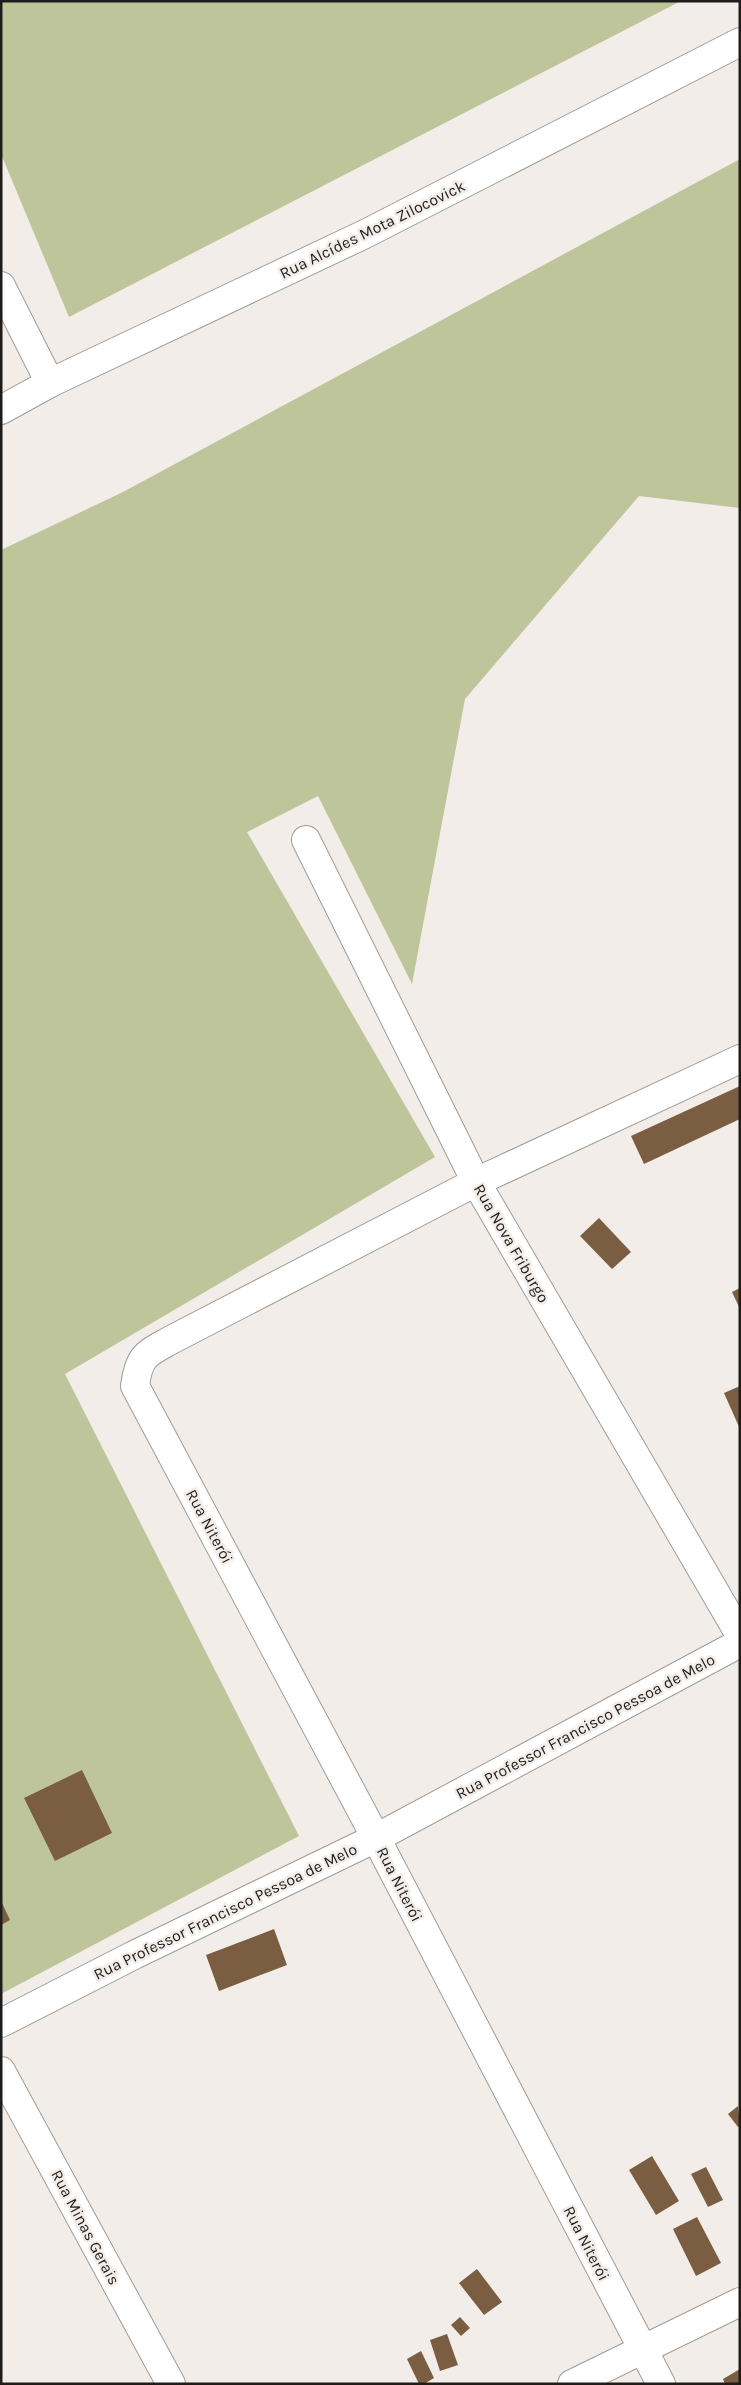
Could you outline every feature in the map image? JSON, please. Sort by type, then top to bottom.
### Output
[{"type":"street","name":"Rua Alcídes Mota Zilocovick","points":[[1,410],[50,383],[365,234],[740,42]]},
{"type":"street","points":[[1,286],[50,383]]},
{"type":"street","name":"Rua Nova Friburgo","points":[[306,840],[476,1182],[740,1635]]},
{"type":"street","points":[[476,1182],[740,1059]]},
{"type":"street","name":"Rua Niterói","points":[[476,1182],[145,1354],[137,1370],[135,1386],[376,1838],[661,2384]]},
{"type":"street","name":"Rua Professor Francisco Pessoa de Melo","points":[[1,2023],[134,1955],[376,1838],[740,1643]]},
{"type":"street","name":"Rua Minas Gerais","points":[[1,2071],[171,2384]]},
{"type":"street","points":[[572,2384],[740,2302]]},
{"type":"green space","points":[[1,1],[681,1],[69,317],[1,154]]},
{"type":"green space","points":[[740,159],[740,508],[639,496],[465,699],[412,984],[318,796],[247,832],[435,1157],[65,1374],[299,1836],[1,1994],[1,550],[123,492]]},
{"type":"building","points":[[740,1086],[740,1119],[644,1164],[631,1136]]},
{"type":"building","points":[[599,1218],[631,1252],[612,1269],[580,1236]]},
{"type":"building","points":[[740,1288],[740,1309],[732,1292]]},
{"type":"building","points":[[740,1386],[740,1429],[724,1393]]},
{"type":"building","points":[[82,1770],[112,1833],[55,1861],[24,1798]]},
{"type":"building","points":[[1,1901],[10,1920],[1,1925]]},
{"type":"building","points":[[274,1929],[287,1965],[219,1991],[206,1955]]},
{"type":"building","points":[[738,2106],[740,2126],[738,2127],[728,2114]]},
{"type":"building","points":[[652,2156],[679,2201],[656,2215],[629,2170]]},
{"type":"building","points":[[706,2167],[723,2200],[708,2207],[691,2174]]},
{"type":"building","points":[[697,2217],[721,2263],[696,2276],[673,2229]]},
{"type":"building","points":[[477,2269],[502,2302],[484,2315],[459,2283]]},
{"type":"building","points":[[460,2317],[470,2328],[461,2336],[451,2325]]},
{"type":"building","points":[[447,2334],[458,2365],[440,2371],[430,2340]]},
{"type":"building","points":[[421,2351],[434,2378],[424,2384],[419,2384],[407,2359]]},
{"type":"building","points":[[740,2369],[740,2384],[725,2384],[723,2379]]}]
